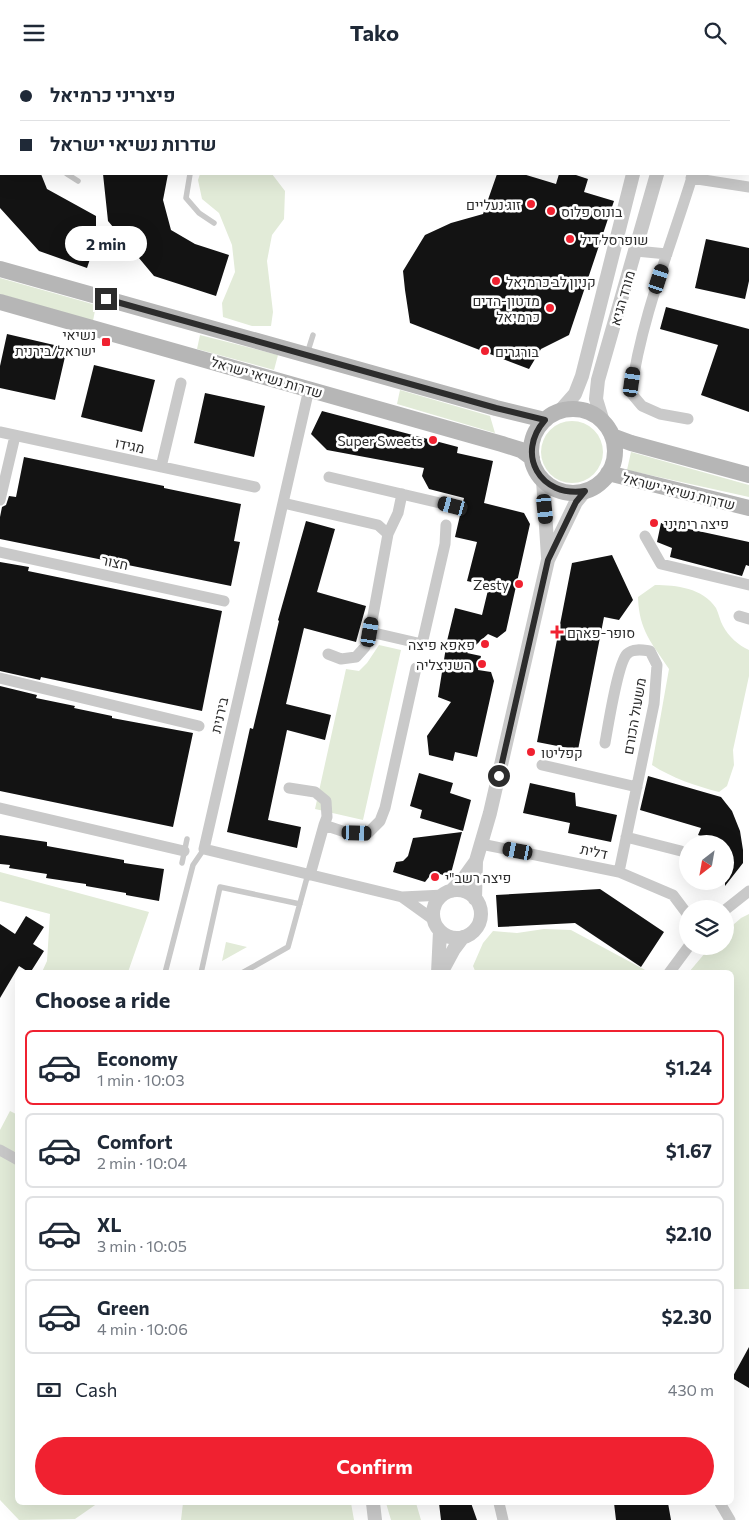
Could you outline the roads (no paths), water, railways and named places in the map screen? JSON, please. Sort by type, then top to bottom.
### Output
[{"type":"main road","points":[[0,269],[496,408],[545,420]]},
{"type":"main road","name":"שדרות נשיאי ישראל","points":[[0,302],[502,443],[521,450],[532,458]]},
{"type":"main road","points":[[578,409],[587,411],[603,421],[612,436],[613,464],[608,473],[594,487],[585,491],[566,492],[553,488],[543,480],[536,470],[532,458],[531,447],[533,437],[538,428],[545,420],[560,411],[578,409]]},
{"type":"main road","points":[[612,436],[631,443],[749,475]]},
{"type":"main road","name":"שדרות נשיאי ישראל","points":[[608,473],[749,508]]},
{"type":"street","name":"מורד הגיא","points":[[560,411],[575,394],[582,376],[633,175]]},
{"type":"street","name":"מורד הגיא","points":[[603,421],[596,399],[598,380],[657,175]]},
{"type":"street","points":[[688,419],[660,414],[642,406],[631,393],[647,314],[692,176],[749,187]]},
{"type":"street","points":[[636,251],[667,254]]},
{"type":"street","points":[[161,467],[181,383]]},
{"type":"street","name":"בירנית","points":[[204,849],[309,389]]},
{"type":"street","name":"מגידו","points":[[0,432],[255,487]]},
{"type":"street","points":[[0,500],[15,436]]},
{"type":"street","points":[[328,477],[453,506]]},
{"type":"street","points":[[543,480],[548,560]]},
{"type":"street","points":[[475,899],[476,861],[490,813],[548,560],[576,502],[585,491]]},
{"type":"street","points":[[328,654],[341,659],[356,657],[365,647],[370,632],[388,534],[398,513],[402,494]]},
{"type":"street","points":[[283,503],[378,525],[388,534]]},
{"type":"street","points":[[370,632],[422,644],[445,544],[446,525]]},
{"type":"street","points":[[645,536],[661,564],[749,585]]},
{"type":"street","name":"חצור","points":[[0,552],[224,601]]},
{"type":"street","name":"משעול הכורם","points":[[605,743],[621,666],[627,654],[636,649],[650,651],[657,665],[654,704],[619,872]]},
{"type":"street","points":[[324,825],[345,832],[368,833],[380,821],[385,808],[416,668]]},
{"type":"street","points":[[0,678],[199,726]]},
{"type":"street","points":[[542,765],[636,787]]},
{"type":"street","points":[[290,788],[314,792],[326,801],[327,817],[309,875]]},
{"type":"street","points":[[0,808],[184,851]]},
{"type":"street","points":[[626,837],[679,850]]},
{"type":"street","name":"דלית","points":[[481,844],[619,872],[673,895],[679,903]]},
{"type":"street","points":[[204,849],[402,897],[462,891],[475,899],[480,909],[479,923],[470,935],[448,937],[437,925],[402,897]]},
{"type":"street","points":[[439,970],[437,925],[434,907],[437,902],[463,879],[476,861]]},
{"type":"street","points":[[734,903],[749,891]]},
{"type":"street","points":[[441,970],[463,937]]},
{"type":"street","points":[[671,970],[682,955]]},
{"type":"street","points":[[0,1150],[15,1158]]},
{"type":"street","points":[[373,1505],[375,1520]]},
{"type":"street","points":[[499,1505],[503,1520]]},
{"type":"street","points":[[721,1505],[730,1520]]},
{"type":"lane","points":[[69,175],[78,181]]},
{"type":"lane","points":[[190,175],[186,198],[198,213],[214,223]]},
{"type":"lane","points":[[307,354],[313,335]]},
{"type":"lane","points":[[182,863],[187,839]]},
{"type":"lane","points":[[166,970],[193,865],[204,849]]},
{"type":"lane","points":[[247,970],[288,947],[309,875]]},
{"type":"lane","points":[[202,970],[220,887],[300,904]]},
{"type":"place","name":"זוג נעליים","points":[[531,204]]},
{"type":"place","name":"בונוס פלוס","points":[[551,211]]},
{"type":"place","name":"שופרסל דיל","points":[[570,239]]},
{"type":"place","name":"קניון לב כרמיאל","points":[[496,281]]},
{"type":"place","name":"מדטון-הדים כרמיאל","points":[[550,308]]},
{"type":"place","name":"נשיאי ישראל/בירנית","points":[[106,342]]},
{"type":"place","name":"בורגרים","points":[[485,351]]},
{"type":"place","name":"Super Sweets","points":[[433,440]]},
{"type":"place","name":"פיצה רימיני","points":[[654,523]]},
{"type":"place","name":"Zesty","points":[[519,584]]},
{"type":"place","name":"סופר-פארם","points":[[557,632]]},
{"type":"place","name":"פאפא פיצה","points":[[485,644]]},
{"type":"place","name":"השניצליה","points":[[482,664]]},
{"type":"place","name":"קפליטו","points":[[531,752]]},
{"type":"place","name":"פיצה רשב\"י","points":[[435,877]]}]
